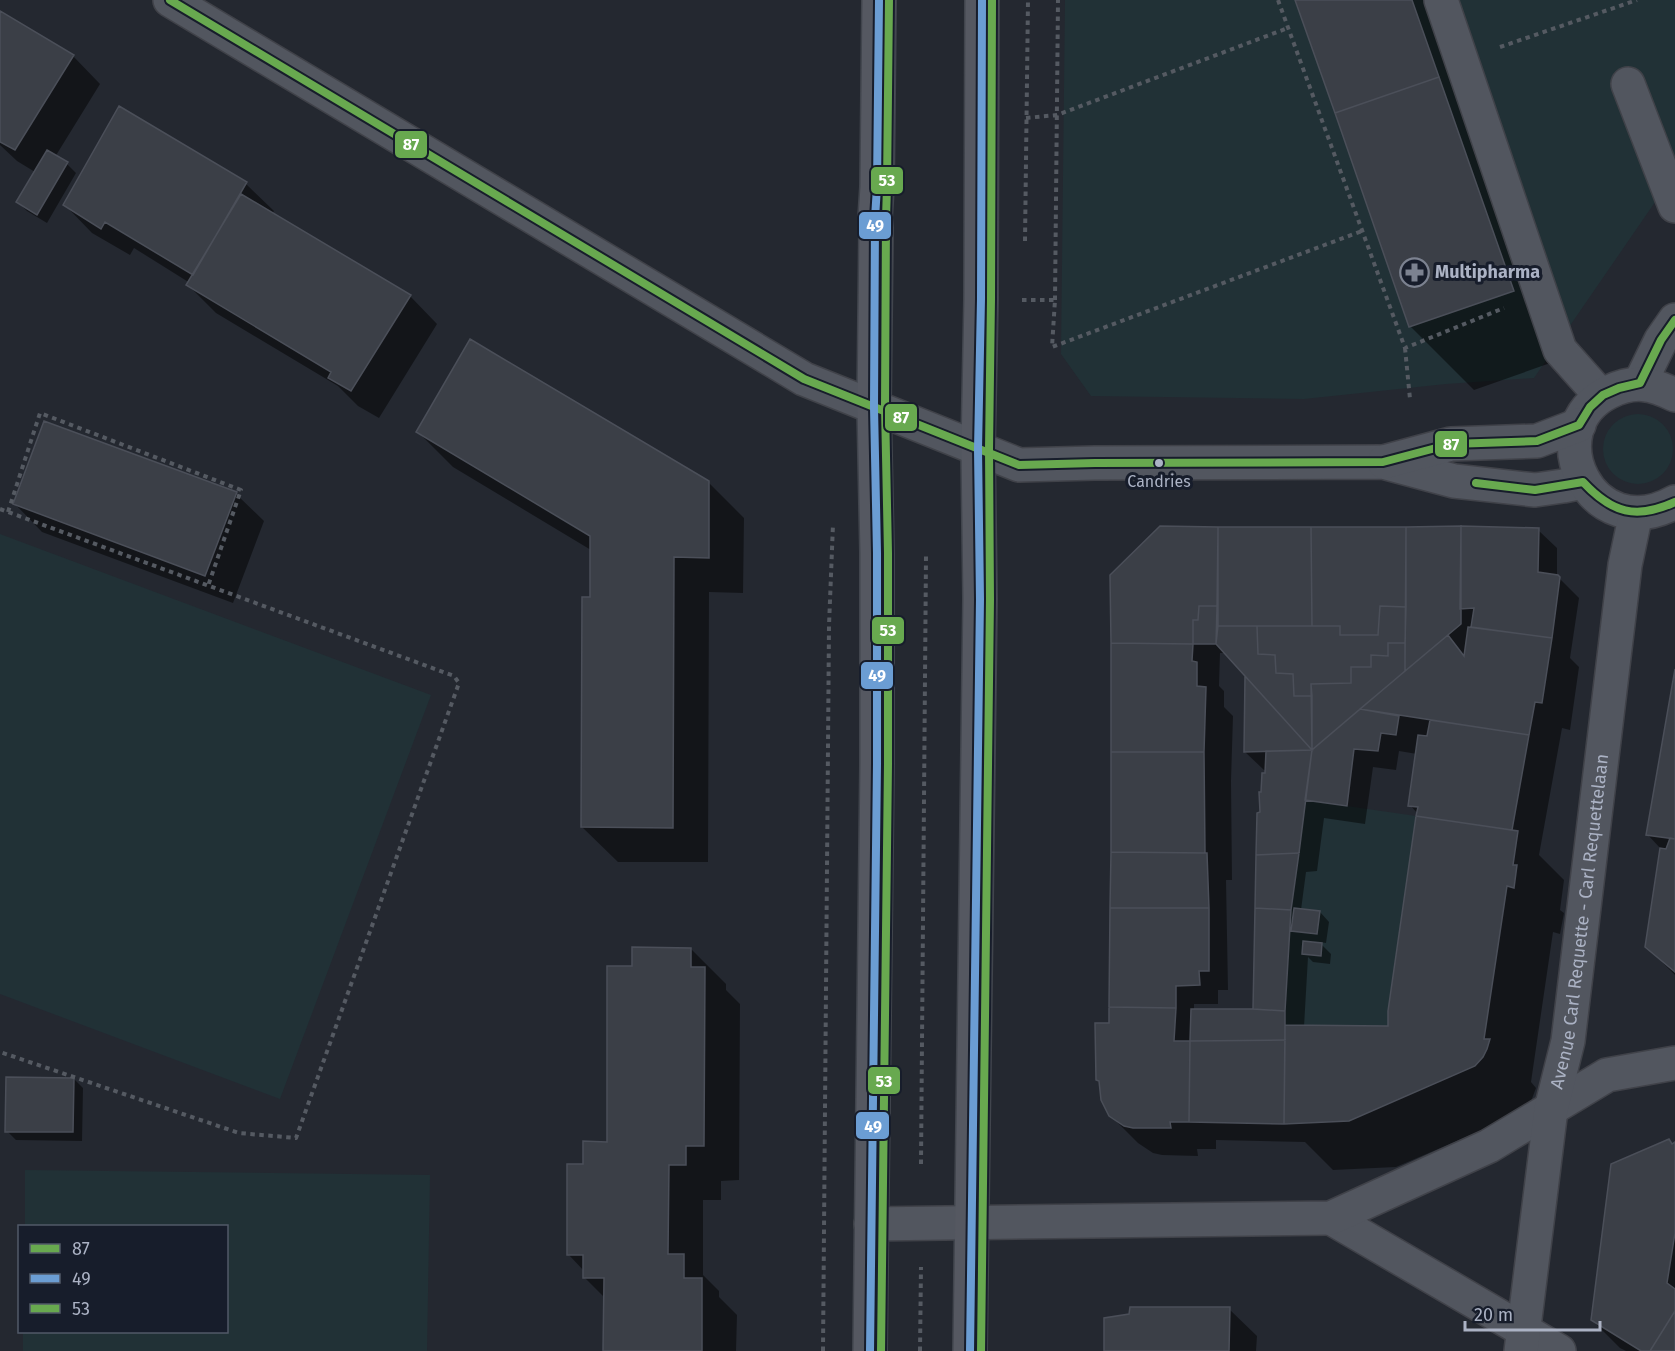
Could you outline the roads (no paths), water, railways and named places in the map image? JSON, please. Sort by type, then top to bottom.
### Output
[{"type":"main road","points":[[870,1351],[878,764],[874,407],[879,0]]},
{"type":"main road","points":[[970,1351],[980,599],[978,449],[982,0]]},
{"type":"street","points":[[170,0],[804,379],[1019,465],[1383,462],[1451,444],[1537,441],[1579,425]]},
{"type":"street","points":[[1441,0],[1560,350],[1601,396]]},
{"type":"street","points":[[1628,84],[1675,206]]},
{"type":"street","points":[[1640,383],[1661,340],[1675,320]]},
{"type":"street","points":[[1675,395],[1659,387],[1640,383],[1620,387],[1601,396],[1587,409],[1579,425],[1575,445],[1576,464],[1583,482],[1606,504],[1636,513],[1655,511],[1675,502]]},
{"type":"street","points":[[1383,462],[1454,481],[1535,490],[1583,482]]},
{"type":"street","name":"Avenue Carl Requette - Carl Requettelaan","points":[[1522,1340],[1551,1108],[1568,1041],[1624,565],[1636,513]]},
{"type":"street","points":[[871,1224],[1331,1218],[1489,1146],[1607,1075],[1675,1063]]},
{"type":"street","points":[[1331,1218],[1522,1340],[1559,1351]]},
{"type":"place","name":"Multipharma","points":[[1414,272]]},
{"type":"place","name":"Candries","points":[[1159,463]]}]
